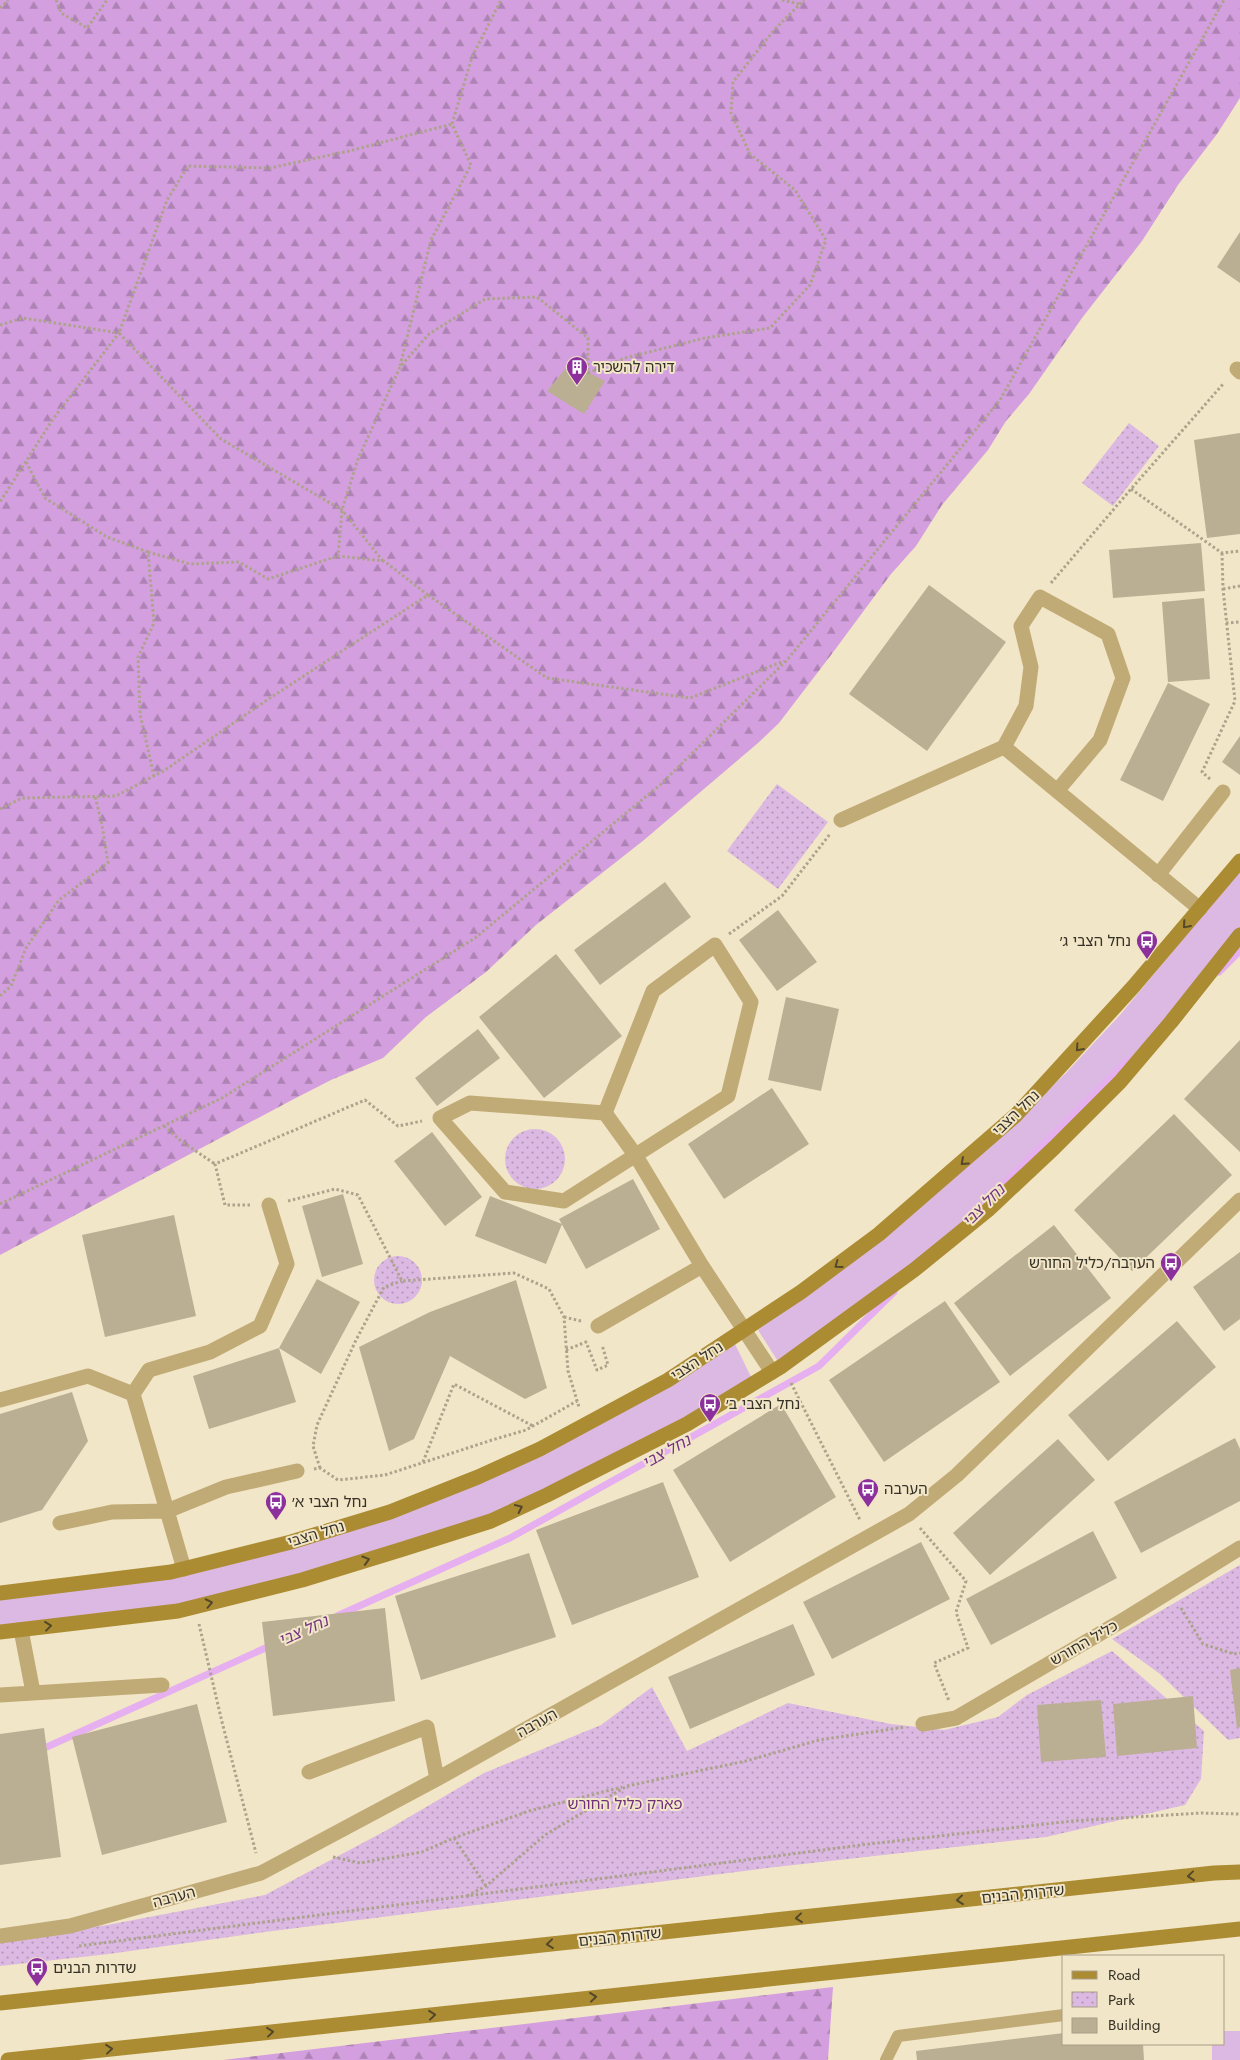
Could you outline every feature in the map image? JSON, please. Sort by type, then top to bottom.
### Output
[{"type":"street","points":[[841,820],[1004,747],[1026,706],[1031,667],[1021,626],[1040,596],[1108,634],[1122,678],[1100,740],[1057,791]]},
{"type":"street","points":[[1004,747],[1200,909]]},
{"type":"street","points":[[1158,875],[1223,792]]},
{"type":"street","name":"נחל הצבי","points":[[0,1593],[184,1570],[291,1542],[390,1512],[487,1473],[540,1449],[668,1380],[801,1292],[879,1234],[1016,1115],[1133,988],[1240,861]]},
{"type":"street","points":[[0,1632],[178,1611],[302,1580],[491,1521],[547,1495],[687,1424],[777,1369],[914,1270],[988,1210],[1047,1155],[1120,1082],[1171,1022],[1240,935]]},
{"type":"street","points":[[605,1114],[653,991],[715,945],[751,1002],[728,1096],[636,1156],[564,1201],[505,1192],[440,1118],[470,1103],[605,1114],[636,1156],[702,1266],[745,1330],[777,1369]]},
{"type":"street","name":"הערבה","points":[[0,1936],[70,1926],[261,1873],[437,1779],[909,1514],[957,1476],[1240,1200]]},
{"type":"street","points":[[184,1570],[133,1394],[149,1370],[210,1352],[260,1326],[287,1264],[268,1205]]},
{"type":"street","points":[[598,1326],[702,1266]]},
{"type":"street","points":[[0,1400],[88,1376],[133,1394]]},
{"type":"street","points":[[60,1524],[112,1512],[167,1511],[226,1487],[297,1471]]},
{"type":"street","name":"כליל החורש","points":[[922,1724],[956,1718],[1240,1548]]},
{"type":"street","points":[[21,1630],[33,1692]]},
{"type":"street","points":[[0,1695],[162,1685]]},
{"type":"street","points":[[309,1772],[427,1727],[437,1779]]},
{"type":"street","name":"שדרות הבנים","points":[[0,2003],[1204,1874],[1240,1872]]},
{"type":"street","points":[[8,2060],[1240,1929]]},
{"type":"lane","points":[[886,2060],[898,2036],[1062,2015]]},
{"type":"path","points":[[0,8],[8,0]]},
{"type":"path","points":[[56,0],[61,13],[87,28],[106,0]]},
{"type":"path","points":[[338,556],[342,510],[358,459],[400,367],[431,240],[471,165],[452,124],[472,57],[501,0]]},
{"type":"path","points":[[782,0],[800,5]]},
{"type":"path","points":[[400,367],[429,334],[485,300],[537,297],[588,338],[588,373],[625,358],[705,338],[770,328],[810,285],[826,240],[795,190],[750,154],[731,113],[733,82],[774,30],[804,0]]},
{"type":"path","points":[[0,1204],[222,1098],[475,938],[660,785],[787,660],[1000,400],[1224,0]]},
{"type":"path","points":[[0,502],[53,419],[120,333],[167,200],[188,166],[270,168],[349,151],[452,124]]},
{"type":"path","points":[[0,324],[23,318],[120,333],[221,439],[342,510],[384,561],[428,595],[547,678],[690,698],[787,660]]},
{"type":"path","points":[[1040,596],[1131,489],[1239,370]]},
{"type":"path","points":[[26,462],[45,498],[107,537],[148,552],[190,564],[239,562],[268,579],[338,556],[384,561]]},
{"type":"path","points":[[1131,489],[1222,553],[1240,551]]},
{"type":"path","points":[[148,552],[154,623],[138,657],[140,714],[154,776]]},
{"type":"path","points":[[1222,553],[1223,589],[1235,702],[1202,772],[1223,792]]},
{"type":"path","points":[[1223,589],[1240,586]]},
{"type":"path","points":[[0,809],[22,798],[116,796],[154,776],[428,595]]},
{"type":"path","points":[[1226,623],[1240,622]]},
{"type":"path","points":[[0,996],[11,986],[26,948],[59,900],[108,863],[95,796]]},
{"type":"path","points":[[715,945],[782,896],[841,820]]},
{"type":"path","points":[[216,1164],[365,1100],[398,1126],[440,1118]]},
{"type":"path","points":[[164,1126],[181,1142],[216,1164],[225,1205],[268,1205],[335,1189],[358,1195],[402,1281]]},
{"type":"path","points":[[577,1401],[526,1430],[386,1475],[338,1480],[320,1468],[313,1446],[317,1426],[356,1340],[384,1288],[402,1281],[514,1273],[549,1289],[564,1317],[568,1371],[585,1425]]},
{"type":"path","points":[[566,1350],[586,1342],[597,1370],[608,1365],[597,1331],[598,1326]]},
{"type":"path","points":[[777,1369],[869,1536]]},
{"type":"path","points":[[423,1463],[454,1384],[534,1426]]},
{"type":"path","points":[[297,1471],[320,1468]]},
{"type":"path","points":[[909,1514],[966,1581],[956,1612],[968,1648],[934,1663],[956,1718]]},
{"type":"path","points":[[1171,1591],[1203,1644],[1234,1654],[1240,1653]]},
{"type":"path","points":[[195,1607],[261,1873]]},
{"type":"path","points":[[324,1855],[360,1863],[422,1852],[454,1838],[529,1811],[627,1786],[746,1761],[820,1740],[922,1724]]},
{"type":"path","points":[[464,1898],[486,1886],[546,1835],[627,1786]]},
{"type":"path","points":[[78,1946],[464,1898],[682,1868],[1072,1821],[1201,1813],[1240,1814]]},
{"type":"path","points":[[454,1838],[486,1886]]},
{"type":"green space","points":[[0,0],[1240,0],[1240,98],[1217,134],[1178,185],[1142,241],[1082,318],[1029,394],[1006,421],[988,450],[942,505],[916,546],[891,574],[779,723],[758,743],[644,840],[536,925],[486,972],[426,1017],[383,1058],[331,1080],[292,1100],[0,1255]]},
{"type":"green space","points":[[1129,423],[1159,446],[1113,506],[1082,483]]},
{"type":"green space","points":[[777,784],[828,822],[778,889],[727,851]]},
{"type":"green space","points":[[1240,870],[1240,931],[1117,1080],[969,1222],[779,1363],[758,1330],[981,1154],[1066,1073],[1120,1015]]},
{"type":"green space","points":[[529,1129],[541,1129],[557,1137],[563,1147],[565,1159],[563,1171],[557,1181],[541,1189],[529,1189],[513,1181],[505,1165],[505,1153],[513,1137]]},
{"type":"green space","points":[[398,1256],[407,1258],[415,1263],[420,1271],[422,1280],[420,1289],[415,1297],[407,1302],[398,1304],[389,1302],[381,1297],[376,1289],[374,1280],[376,1271],[381,1263],[389,1258]]},
{"type":"green space","points":[[735,1344],[753,1381],[686,1420],[492,1518],[230,1597],[0,1629],[0,1596],[108,1584],[442,1496]]},
{"type":"green space","points":[[1240,1565],[1240,1738],[1228,1740],[1160,1674],[1112,1639]]},
{"type":"green space","name":"פארק כליל החורש","points":[[1112,1651],[1204,1731],[1201,1779],[1185,1805],[1046,1837],[767,1868],[265,1932],[109,1954],[0,1966],[0,1940],[107,1925],[265,1895],[387,1830],[484,1773],[601,1725],[652,1687],[687,1751],[788,1703],[891,1724],[944,1730],[998,1717],[1027,1695]]},
{"type":"green space","points":[[833,1987],[828,2060],[223,2060]]},
{"type":"green space","points":[[1225,2031],[1240,2031],[1240,2060],[1212,2060],[1212,2045],[1225,2045]]},
{"type":"building","points":[[1240,232],[1240,283],[1217,267]]},
{"type":"building","name":"דירה להשכיר","points":[[570,363],[605,381],[584,414],[547,391]]},
{"type":"building","points":[[1240,433],[1240,534],[1207,538],[1194,440]]},
{"type":"building","points":[[1201,543],[1205,591],[1113,598],[1109,550]]},
{"type":"building","points":[[929,585],[1006,642],[927,751],[849,694]]},
{"type":"building","points":[[1204,598],[1210,679],[1168,682],[1162,602]]},
{"type":"building","points":[[1168,683],[1210,704],[1163,801],[1120,780]]},
{"type":"building","points":[[1240,736],[1240,775],[1222,762]]},
{"type":"building","points":[[665,882],[691,917],[600,985],[574,950]]},
{"type":"building","points":[[778,910],[817,962],[777,991],[739,940]]},
{"type":"building","points":[[556,954],[622,1036],[544,1098],[479,1017]]},
{"type":"building","points":[[786,997],[839,1009],[821,1091],[768,1080]]},
{"type":"building","points":[[478,1029],[500,1058],[437,1106],[415,1078]]},
{"type":"building","points":[[1240,1040],[1240,1152],[1184,1099]]},
{"type":"building","points":[[772,1088],[809,1144],[724,1199],[688,1144]]},
{"type":"building","points":[[1174,1114],[1232,1175],[1132,1271],[1074,1210]]},
{"type":"building","points":[[432,1132],[482,1197],[445,1226],[394,1161]]},
{"type":"building","points":[[633,1179],[660,1229],[586,1269],[559,1219]]},
{"type":"building","points":[[343,1194],[363,1264],[322,1277],[302,1206]]},
{"type":"building","points":[[490,1196],[562,1224],[546,1264],[475,1236]]},
{"type":"building","points":[[174,1215],[196,1316],[105,1337],[82,1235]]},
{"type":"building","points":[[1054,1225],[1111,1298],[1010,1376],[954,1303]]},
{"type":"building","points":[[1240,1252],[1240,1319],[1224,1331],[1193,1287]]},
{"type":"building","points":[[317,1279],[360,1302],[321,1374],[279,1348]]},
{"type":"building","points":[[516,1280],[547,1388],[525,1399],[450,1356],[414,1439],[389,1451],[359,1347],[430,1312]]},
{"type":"building","points":[[945,1301],[1000,1382],[884,1462],[829,1380]]},
{"type":"building","points":[[1177,1321],[1216,1367],[1108,1461],[1068,1415]]},
{"type":"building","points":[[279,1348],[296,1402],[209,1429],[193,1376]]},
{"type":"building","points":[[72,1392],[88,1441],[42,1510],[0,1523],[0,1414]]},
{"type":"building","points":[[781,1404],[836,1497],[730,1562],[673,1470]]},
{"type":"building","points":[[1235,1438],[1240,1449],[1240,1501],[1141,1553],[1114,1502]]},
{"type":"building","points":[[1058,1439],[1095,1480],[990,1575],[953,1533]]},
{"type":"building","points":[[663,1482],[699,1577],[572,1625],[536,1530]]},
{"type":"building","points":[[1093,1531],[1117,1578],[991,1645],[966,1599]]},
{"type":"building","points":[[921,1542],[950,1599],[832,1659],[803,1602]]},
{"type":"building","points":[[529,1553],[556,1637],[421,1680],[395,1596]]},
{"type":"building","points":[[385,1608],[395,1701],[273,1716],[262,1622]]},
{"type":"building","points":[[793,1624],[815,1675],[690,1729],[668,1677]]},
{"type":"building","points":[[1240,1668],[1240,1727],[1237,1728],[1230,1670]]},
{"type":"building","points":[[1193,1696],[1197,1748],[1117,1756],[1113,1704]]},
{"type":"building","points":[[1101,1700],[1106,1757],[1041,1762],[1037,1705]]},
{"type":"building","points":[[197,1704],[227,1822],[102,1855],[72,1737]]},
{"type":"building","points":[[44,1728],[61,1857],[0,1865],[0,1734]]},
{"type":"building","points":[[1062,2033],[1062,2045],[1143,2045],[1144,2060],[917,2060],[916,2051]]},
{"type":"waterway","name":"נחל צבי","points":[[1219,972],[1240,951]]},
{"type":"waterway","name":"נחל צבי","points":[[984,1204],[1129,1060]]},
{"type":"waterway","name":"נחל צבי","points":[[337,1616],[510,1538],[819,1366],[894,1292]]},
{"type":"waterway","name":"נחל צבי","points":[[38,1751],[272,1645]]},
{"type":"place","name":"דירה להשכיר","points":[[577,386]]},
{"type":"place","name":"נחל הצבי ג׳","points":[[1147,960]]},
{"type":"place","name":"הערבה/כליל החורש","points":[[1171,1282]]},
{"type":"place","name":"נחל הצבי ב׳","points":[[710,1423]]},
{"type":"place","name":"הערבה","points":[[868,1508]]},
{"type":"place","name":"נחל הצבי א׳","points":[[276,1521]]},
{"type":"place","name":"שדרות הבנים","points":[[37,1987]]}]
